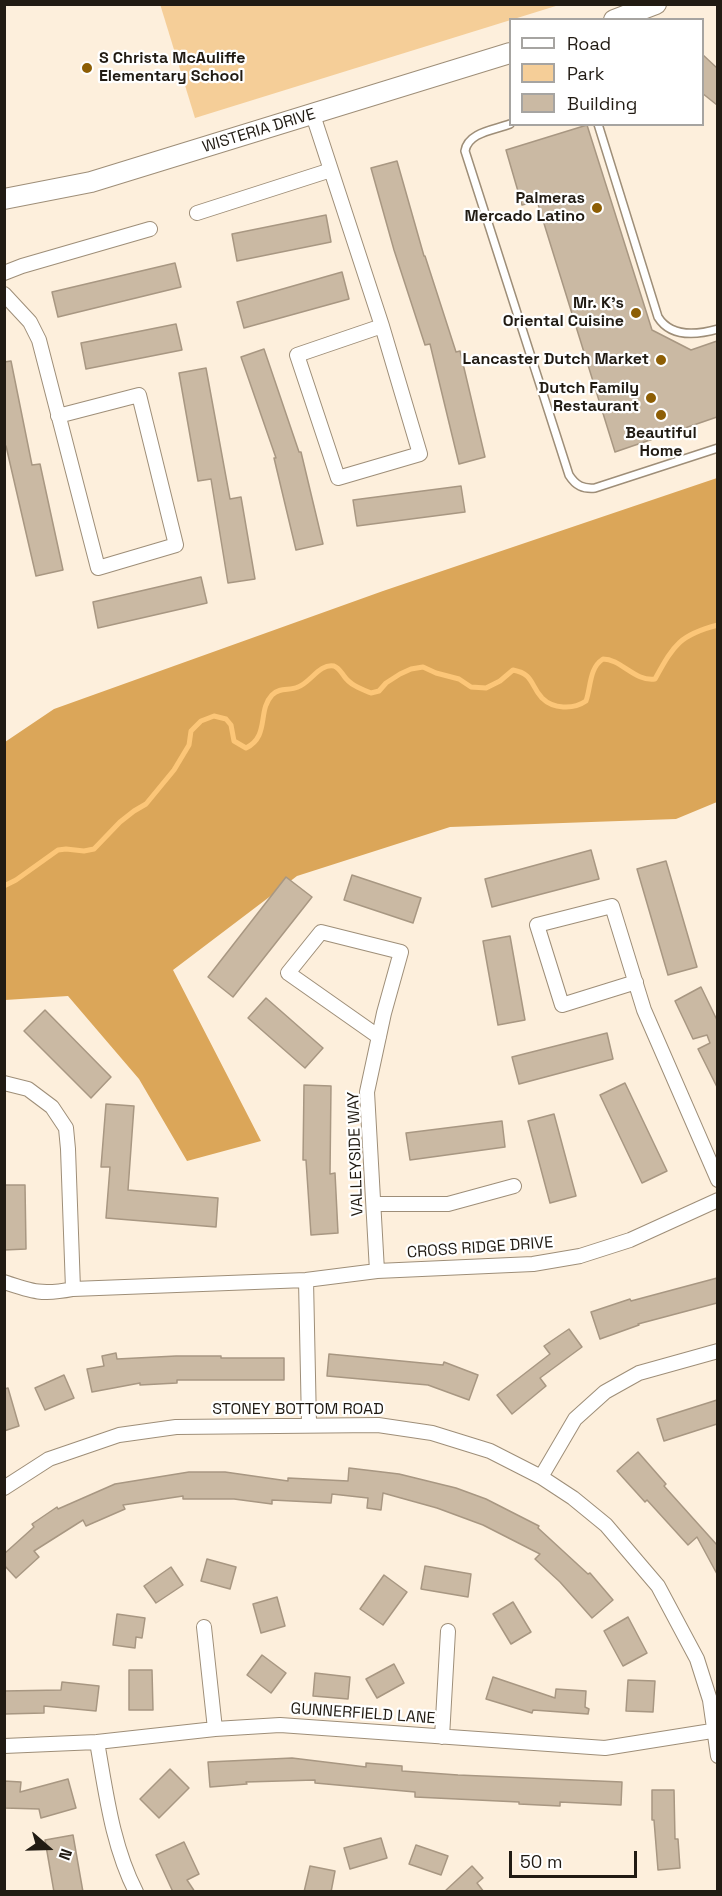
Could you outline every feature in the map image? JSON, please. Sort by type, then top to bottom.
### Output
[{"type":"street","points":[[619,18],[656,4]]},
{"type":"street","name":"WISTERIA DRIVE","points":[[4,199],[91,182],[509,53]]},
{"type":"street","points":[[313,114],[382,326],[420,454],[338,478],[297,355],[382,326]]},
{"type":"street","points":[[197,213],[331,170]]},
{"type":"street","points":[[4,273],[150,230]]},
{"type":"street","points":[[4,294],[30,322],[39,339],[58,416],[98,568],[176,545],[139,395],[58,416]]},
{"type":"street","points":[[636,982],[562,1005],[537,926],[612,906],[636,982],[644,1010],[717,1180]]},
{"type":"street","name":"VALLEYSIDE WAY","points":[[377,1271],[367,1092],[401,952],[321,932],[288,973],[379,1037]]},
{"type":"street","points":[[4,1083],[28,1089],[52,1107],[66,1128],[74,1289]]},
{"type":"street","points":[[374,1204],[448,1204],[514,1186]]},
{"type":"street","name":"CROSS RIDGE DRIVE","points":[[4,1281],[33,1292],[52,1293],[74,1289],[306,1280],[377,1271],[533,1264],[580,1256],[630,1240],[717,1200]]},
{"type":"street","points":[[306,1280],[309,1424]]},
{"type":"street","points":[[541,1477],[575,1419],[605,1392],[639,1373],[717,1351]]},
{"type":"street","name":"STONEY BOTTOM ROAD","points":[[4,1488],[49,1459],[119,1434],[176,1426],[378,1425],[432,1433],[490,1451],[541,1477],[573,1498],[606,1525],[658,1586],[697,1659],[710,1700],[716,1730],[717,1756]]},
{"type":"street","points":[[204,1627],[215,1730]]},
{"type":"street","points":[[442,1737],[448,1631]]},
{"type":"street","name":"GUNNERFIELD LANE","points":[[4,1746],[97,1742],[280,1725],[604,1748],[716,1730]]},
{"type":"street","points":[[97,1742],[115,1837],[128,1878],[136,1892]]},
{"type":"lane","points":[[509,124],[470,139],[465,151],[573,482],[581,488],[595,488],[717,448]]},
{"type":"lane","points":[[599,126],[656,310],[662,322],[671,329],[689,334],[717,329]]},
{"type":"green space","points":[[160,4],[559,4],[517,18],[509,18],[509,21],[195,118]]},
{"type":"shaded area","points":[[717,478],[717,802],[676,819],[450,827],[297,876],[173,970],[261,1141],[187,1161],[139,1079],[68,996],[5,1000],[5,742],[54,709],[383,591]]},
{"type":"building","points":[[704,56],[717,68],[717,105],[704,95]]},
{"type":"building","points":[[587,126],[652,330],[691,350],[717,341],[717,417],[615,452],[537,201],[522,205],[506,150]]},
{"type":"building","points":[[397,161],[424,256],[456,352],[460,351],[485,457],[459,464],[430,344],[425,345],[394,250],[371,168]]},
{"type":"building","points":[[326,215],[331,242],[237,261],[232,234]]},
{"type":"building","points":[[175,263],[181,287],[58,317],[52,292]]},
{"type":"building","points":[[342,272],[349,299],[244,328],[237,302]]},
{"type":"building","points":[[176,324],[182,350],[86,369],[81,343]]},
{"type":"building","points":[[264,349],[299,452],[301,452],[323,544],[296,550],[274,458],[276,458],[241,357]]},
{"type":"building","points":[[11,361],[32,465],[40,464],[63,570],[36,576],[6,446],[4,446],[4,362]]},
{"type":"building","points":[[206,368],[230,499],[241,497],[255,579],[228,583],[211,479],[198,481],[179,373]]},
{"type":"building","points":[[461,486],[465,512],[357,526],[353,500]]},
{"type":"building","points":[[201,577],[207,603],[98,628],[93,602]]},
{"type":"building","points":[[591,850],[599,879],[492,907],[485,879]]},
{"type":"building","points":[[666,861],[697,967],[668,975],[637,869]]},
{"type":"building","points":[[352,875],[421,898],[413,923],[344,900]]},
{"type":"building","points":[[286,877],[312,897],[233,997],[208,977]]},
{"type":"building","points":[[510,936],[525,1020],[498,1025],[483,941]]},
{"type":"building","points":[[701,987],[717,1020],[717,1087],[698,1049],[710,1043],[707,1035],[693,1039],[675,1001]]},
{"type":"building","points":[[266,998],[323,1048],[305,1068],[248,1018]]},
{"type":"building","points":[[45,1010],[111,1077],[91,1098],[24,1031]]},
{"type":"building","points":[[607,1033],[613,1059],[519,1084],[512,1057]]},
{"type":"building","points":[[625,1083],[667,1171],[642,1183],[600,1095]]},
{"type":"building","points":[[304,1085],[331,1086],[330,1174],[335,1173],[338,1233],[311,1235],[306,1160],[303,1160]]},
{"type":"building","points":[[106,1104],[134,1106],[128,1190],[218,1198],[216,1227],[106,1218],[110,1167],[101,1167]]},
{"type":"building","points":[[554,1114],[576,1196],[550,1203],[528,1121]]},
{"type":"building","points":[[502,1121],[505,1147],[410,1160],[406,1133]]},
{"type":"building","points":[[4,1185],[25,1185],[26,1249],[4,1250]]},
{"type":"building","points":[[717,1278],[717,1303],[638,1324],[600,1339],[591,1312],[630,1299],[631,1301]]},
{"type":"building","points":[[569,1329],[582,1347],[540,1378],[546,1386],[512,1414],[497,1395],[550,1354],[544,1346]]},
{"type":"building","points":[[116,1353],[117,1359],[176,1356],[284,1358],[284,1380],[177,1380],[177,1383],[140,1385],[140,1383],[92,1392],[87,1369],[104,1366],[102,1356]]},
{"type":"building","points":[[329,1354],[443,1365],[444,1362],[478,1375],[469,1400],[428,1385],[327,1376]]},
{"type":"building","points":[[64,1375],[74,1398],[45,1410],[35,1388]]},
{"type":"building","points":[[8,1388],[19,1426],[4,1431],[4,1389]]},
{"type":"building","points":[[717,1400],[717,1424],[664,1441],[657,1419]]},
{"type":"building","points":[[638,1452],[666,1484],[664,1486],[717,1545],[717,1574],[697,1537],[688,1545],[617,1471]]},
{"type":"building","points":[[349,1468],[399,1474],[456,1488],[486,1499],[539,1526],[538,1528],[588,1574],[590,1573],[613,1600],[592,1618],[560,1582],[535,1559],[540,1554],[483,1525],[437,1508],[383,1493],[381,1510],[367,1508],[368,1498],[332,1494],[331,1503],[272,1500],[272,1504],[234,1499],[183,1499],[183,1496],[123,1505],[125,1509],[86,1526],[83,1520],[34,1551],[39,1557],[16,1578],[4,1565],[4,1554],[34,1527],[32,1524],[57,1507],[58,1509],[115,1484],[189,1472],[225,1472],[288,1481],[288,1478],[348,1481]]},
{"type":"building","points":[[207,1559],[236,1567],[230,1589],[201,1581]]},
{"type":"building","points":[[425,1566],[471,1574],[468,1597],[421,1589]]},
{"type":"building","points":[[171,1567],[183,1585],[156,1603],[144,1586]]},
{"type":"building","points":[[384,1575],[407,1592],[383,1625],[360,1609]]},
{"type":"building","points":[[277,1597],[285,1626],[261,1633],[253,1604]]},
{"type":"building","points":[[513,1602],[531,1632],[511,1644],[493,1614]]},
{"type":"building","points":[[117,1614],[145,1618],[142,1638],[136,1637],[135,1648],[113,1645]]},
{"type":"building","points":[[628,1617],[647,1653],[623,1666],[604,1631]]},
{"type":"building","points":[[262,1655],[286,1673],[271,1693],[247,1675]]},
{"type":"building","points":[[394,1664],[404,1683],[377,1698],[366,1679]]},
{"type":"building","points":[[129,1670],[152,1670],[153,1710],[129,1710]]},
{"type":"building","points":[[315,1673],[350,1677],[348,1699],[313,1696]]},
{"type":"building","points":[[493,1677],[555,1698],[556,1689],[586,1691],[585,1707],[589,1709],[588,1714],[533,1710],[532,1713],[486,1699]]},
{"type":"building","points":[[628,1680],[655,1681],[653,1712],[626,1711]]},
{"type":"building","points":[[62,1682],[99,1686],[96,1711],[44,1706],[44,1713],[4,1714],[4,1691],[61,1690]]},
{"type":"building","points":[[292,1758],[366,1767],[366,1763],[402,1766],[402,1771],[622,1782],[621,1805],[560,1802],[560,1806],[415,1797],[415,1792],[315,1783],[315,1780],[246,1782],[247,1784],[210,1787],[208,1762]]},
{"type":"building","points":[[170,1769],[189,1788],[159,1818],[140,1799]]},
{"type":"building","points":[[68,1779],[76,1808],[41,1818],[39,1809],[4,1808],[4,1781],[21,1782],[20,1792]]},
{"type":"building","points":[[652,1790],[674,1790],[675,1839],[678,1839],[680,1868],[658,1870],[654,1820],[652,1820]]},
{"type":"building","points":[[73,1835],[83,1892],[54,1892],[45,1840]]},
{"type":"building","points":[[381,1838],[387,1858],[350,1869],[344,1848]]},
{"type":"building","points":[[184,1842],[199,1874],[187,1880],[195,1892],[173,1892],[156,1855]]},
{"type":"building","points":[[416,1845],[448,1856],[441,1875],[409,1864]]},
{"type":"building","points":[[310,1866],[335,1871],[331,1892],[304,1892]]},
{"type":"building","points":[[472,1866],[483,1878],[477,1883],[484,1892],[444,1892]]},
{"type":"waterway","points":[[4,886],[58,850],[94,849],[120,822],[146,804],[174,770],[189,745],[191,731],[201,721],[214,716],[226,719],[231,725],[234,741],[246,748],[258,737],[265,708],[272,695],[278,691],[302,685],[324,667],[336,667],[346,679],[371,693],[379,691],[386,683],[400,674],[423,667],[459,679],[471,687],[486,688],[500,681],[513,670],[525,674],[547,702],[569,707],[586,701],[595,667],[603,659],[610,660],[641,677],[655,679],[679,643],[694,633],[718,625]]},
{"type":"place","name":"S Christa McAuliffe Elementary School","points":[[87,68]]},
{"type":"place","name":"Palmeras Mercado Latino","points":[[597,208]]},
{"type":"place","name":"Mr. K's Oriental Cuisine","points":[[636,313]]},
{"type":"place","name":"Lancaster Dutch Market","points":[[661,360]]},
{"type":"place","name":"Dutch Family Restaurant","points":[[651,398]]},
{"type":"place","name":"Beautiful Home","points":[[661,415]]}]
